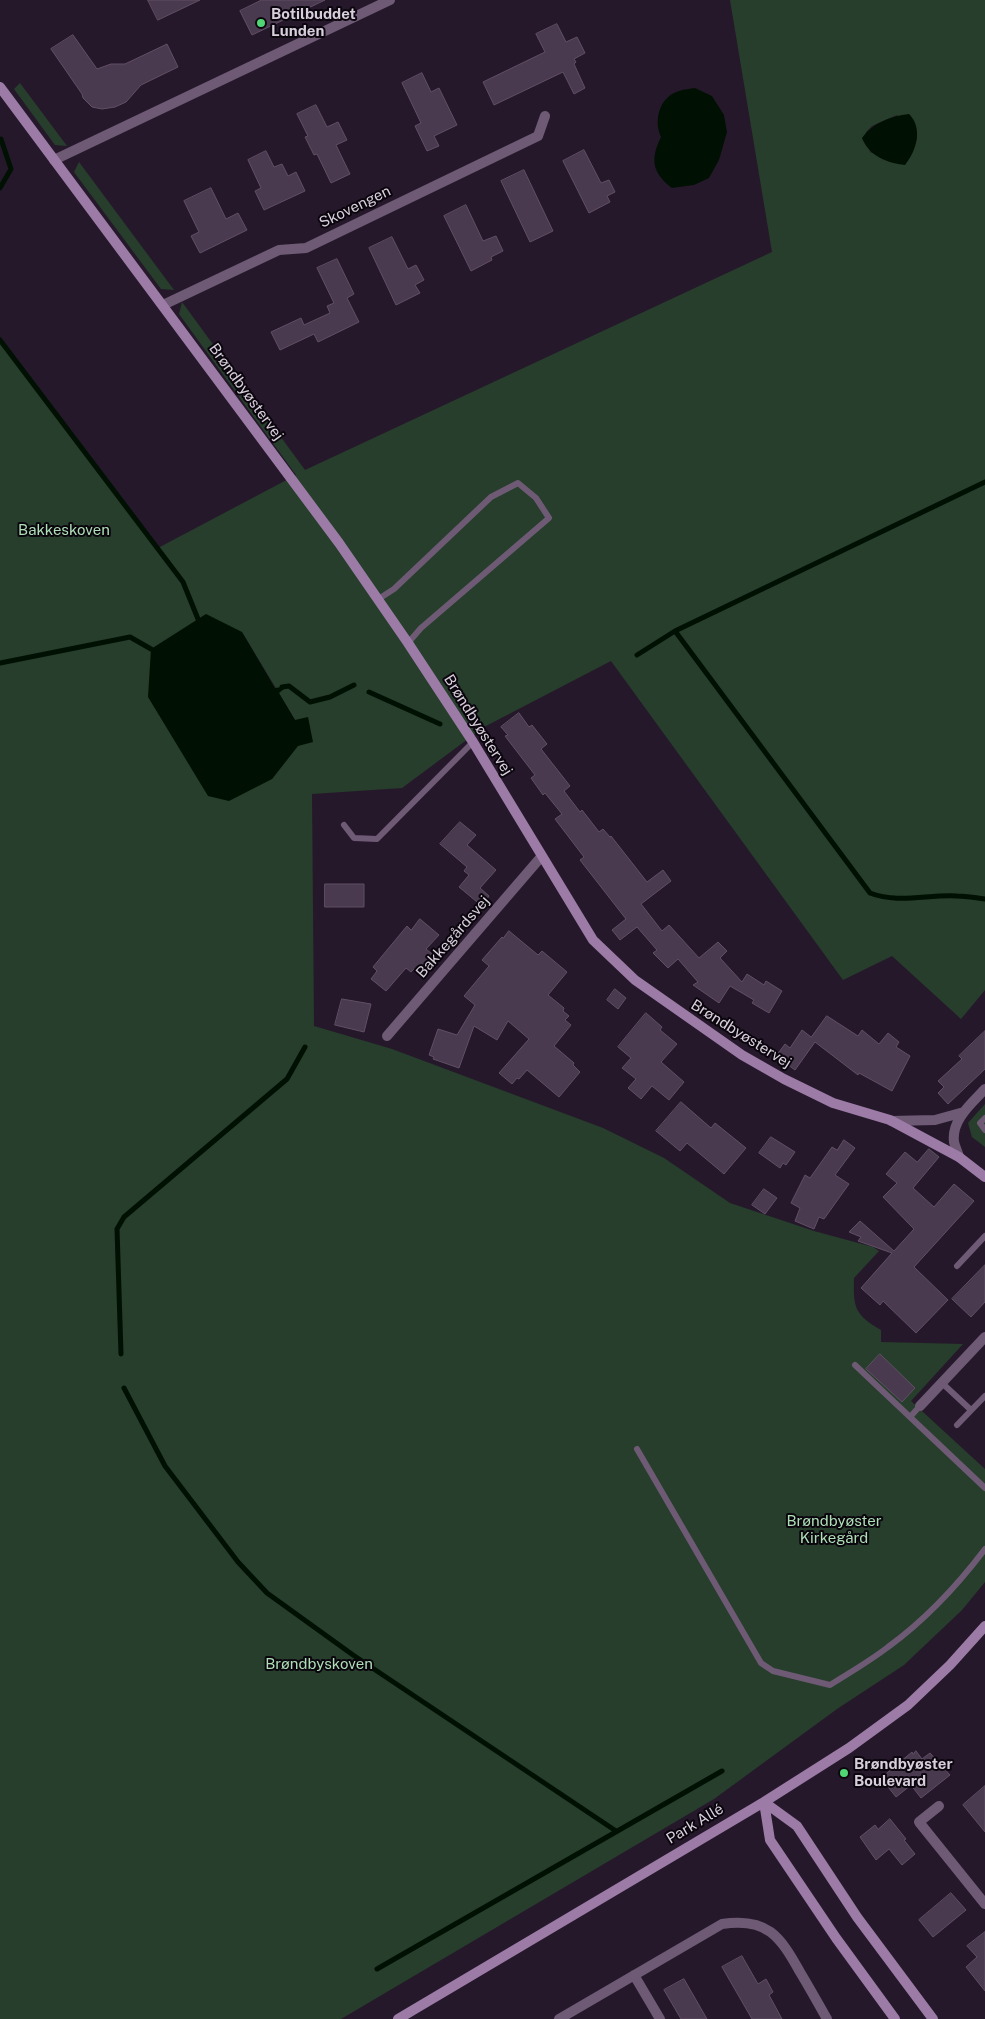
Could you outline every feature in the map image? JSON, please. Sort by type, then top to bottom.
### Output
[{"type":"street","points":[[54,160],[390,0]]},
{"type":"street","name":"Brøndbyøstervej","points":[[0,86],[339,543],[408,643],[472,742],[593,940],[635,980],[734,1050],[784,1079],[833,1103],[890,1120],[959,1157],[985,1177]]},
{"type":"street","name":"Skovengen","points":[[163,305],[279,250],[306,248],[538,136],[545,116]]},
{"type":"street","name":"Bakkegårdsvej","points":[[387,1036],[542,857]]},
{"type":"street","points":[[959,1157],[954,1141],[955,1130],[964,1112],[985,1089]]},
{"type":"street","points":[[890,1120],[935,1120],[964,1112]]},
{"type":"street","points":[[920,1406],[984,1339]]},
{"type":"street","name":"Park Allé","points":[[398,2019],[764,1802],[849,1748],[908,1705],[985,1626]]},
{"type":"street","points":[[764,1802],[770,1840],[836,1938],[895,2019]]},
{"type":"street","points":[[764,1802],[797,1826],[857,1917],[932,2019]]},
{"type":"street","points":[[939,1806],[919,1822],[985,1904]]},
{"type":"street","points":[[559,2019],[722,1924],[738,1921],[754,1924],[772,1932],[784,1943],[827,2019]]},
{"type":"street","points":[[634,1975],[660,2019]]},
{"type":"lane","points":[[378,600],[394,589],[491,497],[518,483],[536,498],[548,518],[421,628],[408,643]]},
{"type":"lane","points":[[344,825],[354,838],[377,839],[472,742]]},
{"type":"lane","points":[[985,1118],[980,1123],[985,1130]]},
{"type":"lane","points":[[957,1266],[985,1236]]},
{"type":"lane","points":[[855,1365],[985,1488]]},
{"type":"lane","points":[[942,1383],[971,1410]]},
{"type":"lane","points":[[957,1425],[985,1396]]},
{"type":"lane","points":[[910,1417],[920,1406]]},
{"type":"lane","points":[[636,1449],[761,1663],[773,1670],[830,1685],[888,1647],[921,1621],[943,1599],[985,1550]]},
{"type":"green space","name":"Brøndbyskoven","points":[[730,0],[985,0],[985,990],[961,1019],[892,956],[843,980],[611,661],[484,727],[402,788],[312,794],[314,1026],[392,1049],[603,1128],[664,1158],[730,1203],[814,1231],[873,1247],[879,1251],[854,1278],[854,1297],[857,1310],[861,1315],[881,1330],[881,1342],[963,1344],[911,1401],[985,1469],[985,1582],[962,1610],[904,1665],[837,1709],[714,1799],[341,2019],[0,2019],[0,340],[158,548],[296,475],[179,314],[182,302],[305,470],[772,252]],"holes":[[[897,115],[917,138],[913,148],[877,155],[870,152],[866,132],[872,126]],[[242,632],[295,720],[298,745],[272,779]]]},
{"type":"green space","points":[[20,83],[67,146],[55,145],[14,89]]},
{"type":"green space","points":[[79,162],[174,290],[161,289],[74,172]]},
{"type":"green space","points":[[985,1104],[985,1147],[972,1137],[968,1123]]},
{"type":"shaded area","points":[[695,88],[712,96],[724,115],[727,132],[719,160],[709,178],[694,185],[672,188],[660,177],[655,165],[655,152],[661,137],[658,116],[663,103],[672,94]]},
{"type":"shaded area","points":[[909,114],[916,126],[917,139],[913,153],[905,165],[879,158],[869,150],[862,138],[871,128],[895,116]]},
{"type":"shaded area","points":[[206,614],[242,632],[275,688],[282,687],[284,689],[279,693],[295,720],[308,717],[313,742],[298,746],[272,779],[229,801],[208,796],[148,697],[151,649]]},
{"type":"building","points":[[148,0],[200,0],[158,20]]},
{"type":"building","name":"Botilbuddet Lunden","points":[[262,0],[325,0],[252,35],[240,11]]},
{"type":"building","points":[[557,24],[566,42],[577,37],[585,53],[574,59],[576,62],[574,64],[585,88],[574,94],[563,72],[494,105],[483,82],[545,52],[536,34]]},
{"type":"building","points":[[73,35],[97,69],[111,64],[125,64],[167,44],[178,67],[141,85],[126,102],[115,107],[102,109],[92,107],[83,98],[51,49]]},
{"type":"building","points":[[422,73],[431,92],[439,88],[457,125],[434,136],[439,146],[427,151],[415,126],[421,123],[402,83]]},
{"type":"building","points":[[316,105],[327,127],[338,122],[347,140],[336,145],[350,174],[331,183],[317,154],[314,155],[305,137],[308,136],[297,114]]},
{"type":"building","points":[[584,150],[601,183],[609,180],[615,192],[607,196],[610,202],[589,213],[563,161]]},
{"type":"building","points":[[266,151],[274,167],[282,164],[288,176],[296,172],[305,191],[264,210],[255,191],[261,188],[248,160]]},
{"type":"building","points":[[524,170],[553,231],[530,242],[501,181]]},
{"type":"building","points":[[211,188],[226,219],[238,213],[247,230],[200,253],[191,236],[199,232],[184,201]]},
{"type":"building","points":[[466,205],[483,241],[496,236],[503,251],[491,257],[492,260],[471,271],[444,216]]},
{"type":"building","points":[[392,237],[408,269],[416,265],[424,280],[415,285],[420,293],[396,305],[369,248]]},
{"type":"building","points":[[337,259],[354,294],[347,298],[359,322],[318,342],[314,334],[280,350],[271,332],[301,318],[304,325],[330,313],[327,306],[334,303],[317,268]]},
{"type":"building","points":[[519,713],[529,727],[532,725],[547,744],[541,749],[570,786],[564,791],[580,812],[582,810],[599,832],[603,829],[611,836],[647,882],[663,870],[671,881],[641,904],[662,931],[669,925],[699,958],[718,942],[727,951],[720,958],[742,982],[747,974],[764,985],[766,981],[782,991],[769,1013],[752,1003],[754,1000],[730,986],[719,1003],[693,985],[698,982],[678,959],[668,968],[653,953],[657,950],[637,927],[620,940],[612,930],[626,919],[580,860],[584,857],[555,819],[562,814],[545,793],[543,795],[531,778],[535,775],[505,736],[508,735],[501,727]]},
{"type":"building","points":[[460,822],[476,835],[467,845],[496,870],[480,888],[489,896],[482,906],[459,887],[469,875],[464,871],[467,867],[440,844]]},
{"type":"building","points":[[325,884],[364,884],[364,907],[325,907]]},
{"type":"building","points":[[420,919],[439,935],[426,949],[432,954],[417,971],[414,969],[411,972],[406,968],[386,991],[371,979],[377,971],[373,967],[407,926],[411,930]]},
{"type":"building","points":[[509,931],[538,955],[542,951],[567,972],[548,995],[564,1008],[563,1011],[569,1016],[565,1020],[571,1025],[554,1046],[574,1063],[573,1065],[580,1072],[559,1097],[527,1070],[512,1084],[499,1073],[529,1039],[508,1021],[497,1040],[474,1026],[459,1068],[433,1059],[434,1057],[429,1055],[438,1029],[457,1035],[475,1005],[464,996],[489,966],[482,960]]},
{"type":"building","points":[[615,989],[626,998],[618,1009],[607,1000]]},
{"type":"building","points":[[342,999],[371,1004],[364,1032],[335,1025]]},
{"type":"building","points":[[646,1013],[662,1027],[660,1030],[677,1044],[661,1062],[684,1082],[669,1100],[652,1086],[641,1099],[628,1088],[636,1079],[622,1068],[631,1058],[618,1047]]},
{"type":"building","points":[[827,1016],[858,1036],[862,1030],[879,1044],[888,1033],[899,1042],[896,1047],[910,1056],[892,1091],[859,1073],[858,1075],[815,1042],[795,1070],[776,1056],[785,1044],[790,1048],[802,1030],[811,1037]]},
{"type":"building","points":[[985,1031],[985,1069],[948,1104],[938,1093],[944,1087],[938,1081],[962,1059],[959,1056]]},
{"type":"building","points":[[681,1102],[711,1128],[715,1123],[746,1148],[724,1174],[687,1143],[680,1151],[656,1131]]},
{"type":"building","points":[[771,1137],[795,1152],[786,1165],[783,1163],[780,1168],[759,1153]]},
{"type":"building","points":[[844,1140],[855,1148],[835,1175],[849,1184],[824,1219],[819,1217],[814,1229],[795,1221],[800,1208],[791,1203],[805,1175],[810,1178],[832,1147],[837,1150]]},
{"type":"building","points":[[929,1149],[939,1157],[913,1188],[934,1207],[954,1184],[974,1201],[914,1267],[948,1300],[916,1333],[883,1301],[880,1305],[861,1288],[892,1253],[858,1241],[861,1237],[849,1232],[860,1221],[894,1251],[914,1229],[883,1197],[897,1183],[886,1174],[905,1152],[917,1162]]},
{"type":"building","points":[[764,1189],[777,1198],[765,1214],[752,1205]]},
{"type":"building","points":[[985,1265],[985,1302],[971,1317],[952,1299]]},
{"type":"building","points":[[880,1354],[915,1388],[902,1402],[866,1369]]},
{"type":"building","points":[[916,1751],[922,1759],[930,1753],[950,1775],[921,1798],[911,1785],[896,1797],[881,1778],[912,1752],[913,1754]]},
{"type":"building","points":[[985,1786],[985,1832],[963,1805]]},
{"type":"building","points":[[890,1819],[915,1854],[902,1865],[889,1849],[876,1860],[860,1837],[875,1825],[878,1829]]},
{"type":"building","points":[[951,1893],[966,1910],[933,1937],[919,1920]]},
{"type":"building","points":[[985,1932],[985,1991],[966,1967],[977,1957],[967,1946]]},
{"type":"building","points":[[742,1956],[758,1984],[766,1979],[773,1992],[769,1995],[782,2019],[752,2019],[722,1967]]},
{"type":"building","points":[[684,1979],[707,2019],[681,2019],[664,1990]]},
{"type":"waterway","points":[[0,188],[11,169],[1,139]]},
{"type":"waterway","points":[[0,340],[183,582],[198,619]]},
{"type":"waterway","points":[[637,655],[675,631],[985,482]]},
{"type":"waterway","points":[[675,631],[870,893],[891,898],[964,896],[985,899]]},
{"type":"waterway","points":[[0,663],[130,637],[151,649]]},
{"type":"waterway","points":[[282,687],[289,686],[310,702],[330,697],[354,685]]},
{"type":"waterway","points":[[369,692],[440,724]]},
{"type":"waterway","points":[[121,1354],[117,1229],[124,1217],[287,1079],[305,1047]]},
{"type":"waterway","points":[[124,1388],[165,1466],[238,1562],[267,1593],[353,1655],[616,1831]]},
{"type":"waterway","points":[[377,1969],[722,1771]]},
{"type":"place","name":"Botilbuddet Lunden","points":[[261,23]]},
{"type":"place","name":"Brøndbyøster Boulevard","points":[[844,1773]]},
{"type":"park label","name":"Bakkeskoven","points":[[64,530]]},
{"type":"park label","name":"Brøndbyøster Kirkegård","points":[[834,1530]]}]
